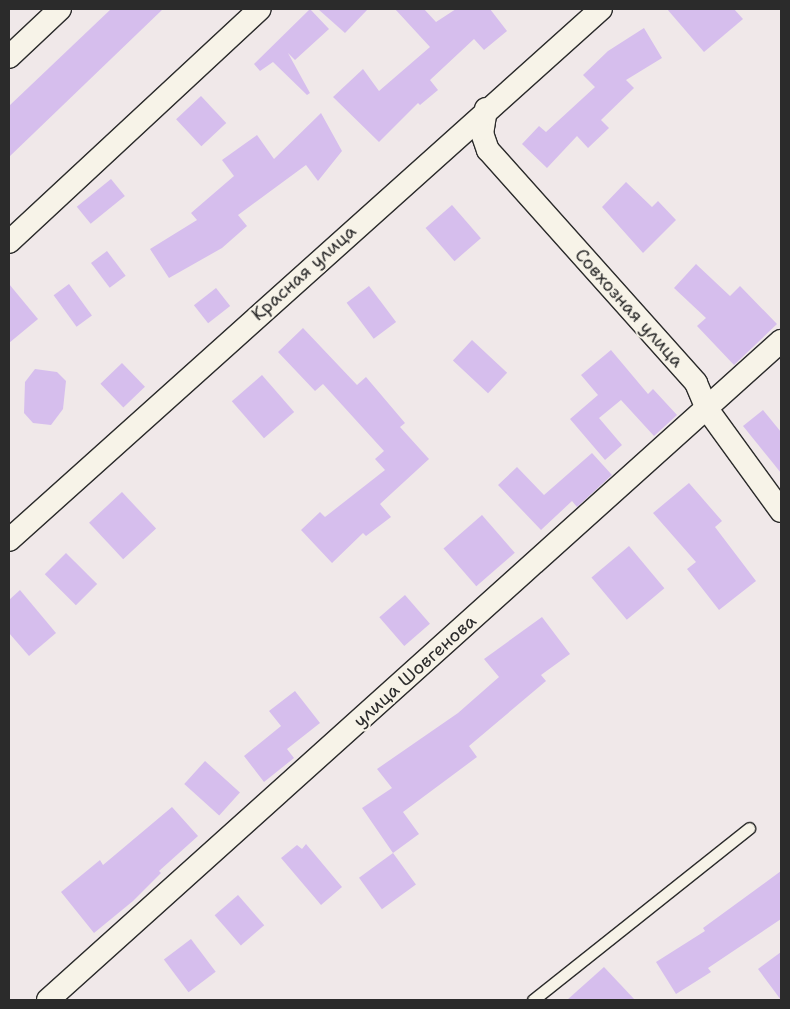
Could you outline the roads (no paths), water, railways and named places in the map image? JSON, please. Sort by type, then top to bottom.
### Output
[{"type":"street","points":[[9,57],[60,9]]},
{"type":"street","points":[[9,242],[260,9]]},
{"type":"street","name":"Красная улица","points":[[9,540],[486,109],[601,9]]},
{"type":"street","name":"Совхозная улица","points":[[486,109],[482,133],[488,150],[696,383],[707,409],[781,511]]},
{"type":"street","name":"улица Шовгенова","points":[[48,1000],[781,342]]},
{"type":"lane","points":[[533,1000],[749,828]]}]
